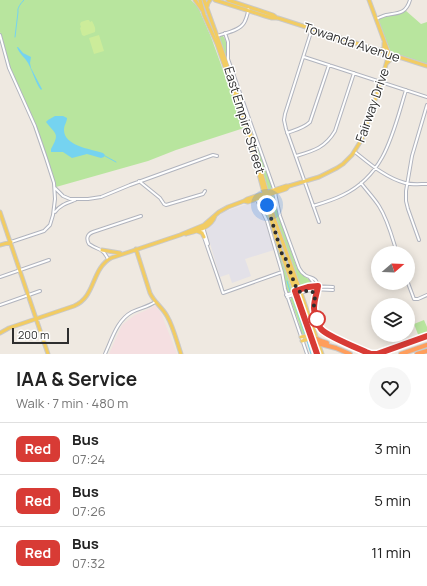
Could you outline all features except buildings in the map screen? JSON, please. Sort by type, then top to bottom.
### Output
[{"type":"highway","points":[[304,318],[310,327],[315,341],[319,344],[336,348],[350,354]]},
{"type":"highway","points":[[317,339],[343,347],[355,354]]},
{"type":"highway","points":[[401,354],[427,345]]},
{"type":"highway","points":[[418,354],[427,351]]},
{"type":"main road","points":[[195,0],[204,15]]},
{"type":"main road","name":"East Empire Street","points":[[200,0],[204,15],[216,36]]},
{"type":"main road","name":"East Empire Street","points":[[204,0],[248,126],[282,254],[311,320],[322,354]]},
{"type":"main road","points":[[207,9],[210,0]]},
{"type":"main road","name":"Towanda Avenue","points":[[215,0],[273,15],[276,18],[427,66]]},
{"type":"main road","name":"Towanda Avenue","points":[[228,0],[249,9]]},
{"type":"main road","points":[[369,0],[389,54]]},
{"type":"main road","points":[[378,51],[384,48],[384,39]]},
{"type":"main road","name":"Fairway Drive","points":[[108,259],[202,227],[212,222],[215,215],[224,208],[286,186],[305,182],[332,171],[346,162],[355,152],[362,139],[389,54]]},
{"type":"main road","points":[[386,65],[397,57]]},
{"type":"main road","name":"East Empire Street","points":[[266,194],[298,292],[304,318],[317,354]]},
{"type":"main road","name":"Fairway Drive","points":[[244,201],[248,202],[266,194]]},
{"type":"main road","points":[[0,214],[11,242],[48,354]]},
{"type":"main road","name":"Fairway Drive","points":[[180,235],[197,231],[202,227]]},
{"type":"main road","points":[[197,231],[202,233],[204,237]]},
{"type":"main road","points":[[0,245],[11,242]]},
{"type":"main road","points":[[136,249],[150,293],[155,302],[168,318],[181,354]]},
{"type":"main road","points":[[102,250],[122,254]]},
{"type":"main road","points":[[0,332],[80,303],[86,296],[100,267],[108,259]]},
{"type":"main road","points":[[302,339],[307,336],[307,326]]},
{"type":"main road","points":[[302,339],[312,341]]},
{"type":"street","points":[[376,19],[385,15],[393,15],[401,12],[408,6],[410,0]]},
{"type":"street","points":[[216,36],[242,26],[249,9]]},
{"type":"street","points":[[312,29],[285,115],[284,123],[319,222]]},
{"type":"street","points":[[225,33],[228,42],[229,62],[275,191],[280,216],[298,265],[302,272],[313,282],[312,286]]},
{"type":"street","points":[[0,36],[9,68],[38,134],[56,188],[68,199],[76,200],[101,197],[140,181],[213,155],[217,156]]},
{"type":"street","points":[[304,57],[427,97]]},
{"type":"street","points":[[287,133],[306,126],[310,122],[329,65]]},
{"type":"street","points":[[296,156],[316,150],[331,138],[335,131],[354,73]]},
{"type":"street","points":[[313,206],[344,195],[361,183],[376,168],[389,143],[406,90]]},
{"type":"street","points":[[419,240],[407,205],[406,196],[412,156],[427,105]]},
{"type":"street","points":[[355,152],[390,177],[407,183],[427,184]]},
{"type":"street","points":[[140,181],[166,205],[203,194],[205,191]]},
{"type":"street","points":[[11,242],[44,231],[51,224],[55,199],[54,183]]},
{"type":"street","points":[[361,183],[381,210],[395,246]]},
{"type":"street","points":[[256,199],[267,221],[282,272],[284,287],[307,354]]},
{"type":"street","points":[[53,215],[61,206],[76,200]]},
{"type":"street","points":[[108,259],[102,250],[89,244],[87,238],[90,233],[141,216]]},
{"type":"street","points":[[202,227],[223,293],[282,272]]},
{"type":"street","points":[[202,227],[208,247]]},
{"type":"street","points":[[0,277],[49,260]]},
{"type":"street","points":[[309,277],[315,279],[318,286],[314,309],[320,327],[326,333],[371,354],[427,336]]},
{"type":"street","points":[[312,286],[333,288],[309,290],[287,296],[312,286]]},
{"type":"street","points":[[309,290],[316,298]]},
{"type":"street","points":[[410,290],[414,299],[427,295]]},
{"type":"street","points":[[0,304],[40,291]]},
{"type":"street","points":[[290,305],[291,296]]},
{"type":"street","points":[[105,354],[116,328],[123,319],[129,314],[155,302]]},
{"type":"shaded area","points":[[253,202],[256,203],[264,219],[274,250],[245,259],[251,276],[232,283],[229,274],[220,277],[206,230],[223,212]]},
{"type":"shaded area","points":[[155,305],[161,313],[177,354],[109,354],[122,325],[135,315]]},
{"type":"green space","points":[[0,0],[191,0],[198,7],[211,37],[244,128],[176,150],[148,161],[56,187],[33,118],[13,76],[5,54],[0,32]]},
{"type":"green space","points":[[405,10],[421,24],[427,22],[427,64],[391,52],[390,50],[378,20],[382,17],[396,15]]},
{"type":"green space","points":[[87,20],[90,22],[92,21],[95,32],[84,36],[82,35],[80,24],[81,22]]},
{"type":"green space","points":[[99,35],[104,51],[94,54],[89,38]]},
{"type":"green space","points":[[220,36],[223,36],[226,41],[227,58],[272,185],[271,190],[267,188],[252,136],[220,41]]},
{"type":"green space","points":[[272,195],[275,198],[278,213],[297,268],[305,277],[311,280],[311,284],[304,287],[300,285],[276,219],[270,200]]},
{"type":"green space","points":[[260,199],[264,200],[265,202],[277,246],[291,287],[290,292],[288,292],[285,288],[283,272],[268,222],[260,206]]},
{"type":"green space","points":[[292,297],[297,301],[307,334],[303,335],[301,332],[291,301]]},
{"type":"green space","points":[[424,320],[427,327],[427,334],[419,337],[415,324]]},
{"type":"water","points":[[17,47],[23,53],[31,57],[31,68],[42,89],[41,90],[28,63]]},
{"type":"water","points":[[55,116],[63,116],[67,118],[64,130],[68,140],[79,146],[103,153],[105,155],[104,157],[101,158],[87,154],[72,158],[63,152],[51,152],[56,134],[46,122]]},
{"type":"waterway","points":[[15,37],[18,9],[24,0]]},
{"type":"waterway","points":[[105,156],[116,162]]},
{"type":"waterway","points":[[287,281],[290,291]]},
{"type":"waterway","points":[[293,298],[305,334]]},
{"type":"waterway","points":[[307,341],[311,354]]},
{"type":"bus line","name":"Red","points":[[317,354],[295,291],[312,286],[318,286],[314,309],[320,328],[326,333],[366,352],[377,354],[427,336]]},
{"type":"route","points":[[267,205],[276,238],[298,290],[301,293],[309,290],[316,298],[314,302],[314,309],[317,319]]}]
